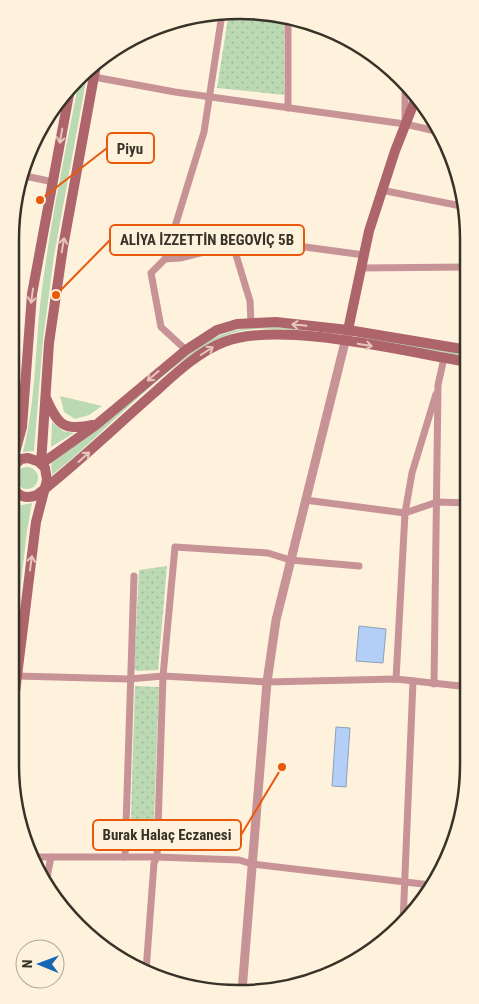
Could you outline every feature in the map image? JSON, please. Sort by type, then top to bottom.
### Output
[{"type":"main road","points":[[19,660],[36,522],[47,474],[42,464],[49,343],[63,247],[95,73]]},
{"type":"main road","points":[[19,439],[23,414],[32,294],[67,102]]},
{"type":"main road","points":[[348,330],[360,268],[381,190],[414,103]]},
{"type":"main road","points":[[42,464],[96,425],[186,350],[218,330],[252,323],[276,322],[348,330],[460,349]]},
{"type":"main road","points":[[19,496],[31,497],[38,495],[45,487],[79,461],[176,373],[205,352],[224,342],[247,335],[273,334],[346,341],[460,361]]},
{"type":"main road","points":[[46,397],[54,415],[62,425],[76,428],[96,425]]},
{"type":"main road","points":[[19,461],[28,458],[42,464]]},
{"type":"street","points":[[186,350],[161,328],[151,273],[165,259],[204,132],[221,20]]},
{"type":"street","points":[[288,24],[288,108]]},
{"type":"street","points":[[94,77],[210,97],[405,124],[431,130]]},
{"type":"street","points":[[405,94],[405,124]]},
{"type":"street","points":[[27,177],[53,182]]},
{"type":"street","points":[[381,190],[457,205]]},
{"type":"street","points":[[252,323],[250,302],[241,279],[231,237],[364,255]]},
{"type":"street","points":[[165,259],[180,258],[233,245]]},
{"type":"street","points":[[360,268],[460,267]]},
{"type":"street","points":[[242,985],[267,682],[276,620],[348,330]]},
{"type":"street","points":[[396,679],[405,513],[412,473],[444,358]]},
{"type":"street","points":[[434,684],[438,385]]},
{"type":"street","points":[[305,500],[405,513],[436,502],[460,503]]},
{"type":"street","points":[[147,964],[154,863],[157,856],[164,676],[175,547],[268,553],[290,560],[359,566]]},
{"type":"street","points":[[125,857],[134,576]]},
{"type":"street","points":[[19,676],[130,679],[164,676],[267,682],[396,679],[460,686]]},
{"type":"street","points":[[404,911],[413,681]]},
{"type":"street","points":[[40,858],[157,856],[239,860],[252,864],[425,884]]},
{"type":"street","points":[[48,875],[52,858]]},
{"type":"green space","points":[[228,19],[254,19],[284,23],[284,95],[217,88]]},
{"type":"green space","points":[[86,80],[54,256],[43,340],[34,451],[23,452],[35,374],[41,297],[77,90]]},
{"type":"green space","points":[[279,327],[330,334],[257,329],[246,330],[223,337],[172,369],[52,475],[51,460],[85,438],[161,375],[200,346],[232,331]]},
{"type":"green space","points":[[358,336],[460,353],[460,357],[357,339]]},
{"type":"green space","points":[[60,396],[102,406],[89,415],[75,419],[64,412]]},
{"type":"green space","points":[[52,422],[63,431],[74,433],[51,447]]},
{"type":"green space","points":[[23,468],[31,468],[37,474],[37,482],[31,488],[23,488],[19,484],[19,472]]},
{"type":"green space","points":[[32,503],[19,601],[19,505]]},
{"type":"green space","points":[[167,566],[158,670],[137,671],[134,669],[139,570]]},
{"type":"green space","points":[[135,686],[159,687],[153,847],[130,849]]},
{"type":"water","points":[[359,626],[386,629],[383,663],[356,661]]},
{"type":"water","points":[[336,727],[350,728],[346,787],[332,786]]},
{"type":"place","name":"Piyu","points":[[40,200]]},
{"type":"place","name":"ALİYA İZZETTİN BEGOVİÇ 5B","points":[[56,295]]},
{"type":"place","name":"Burak Halaç Eczanesi","points":[[282,767]]}]
